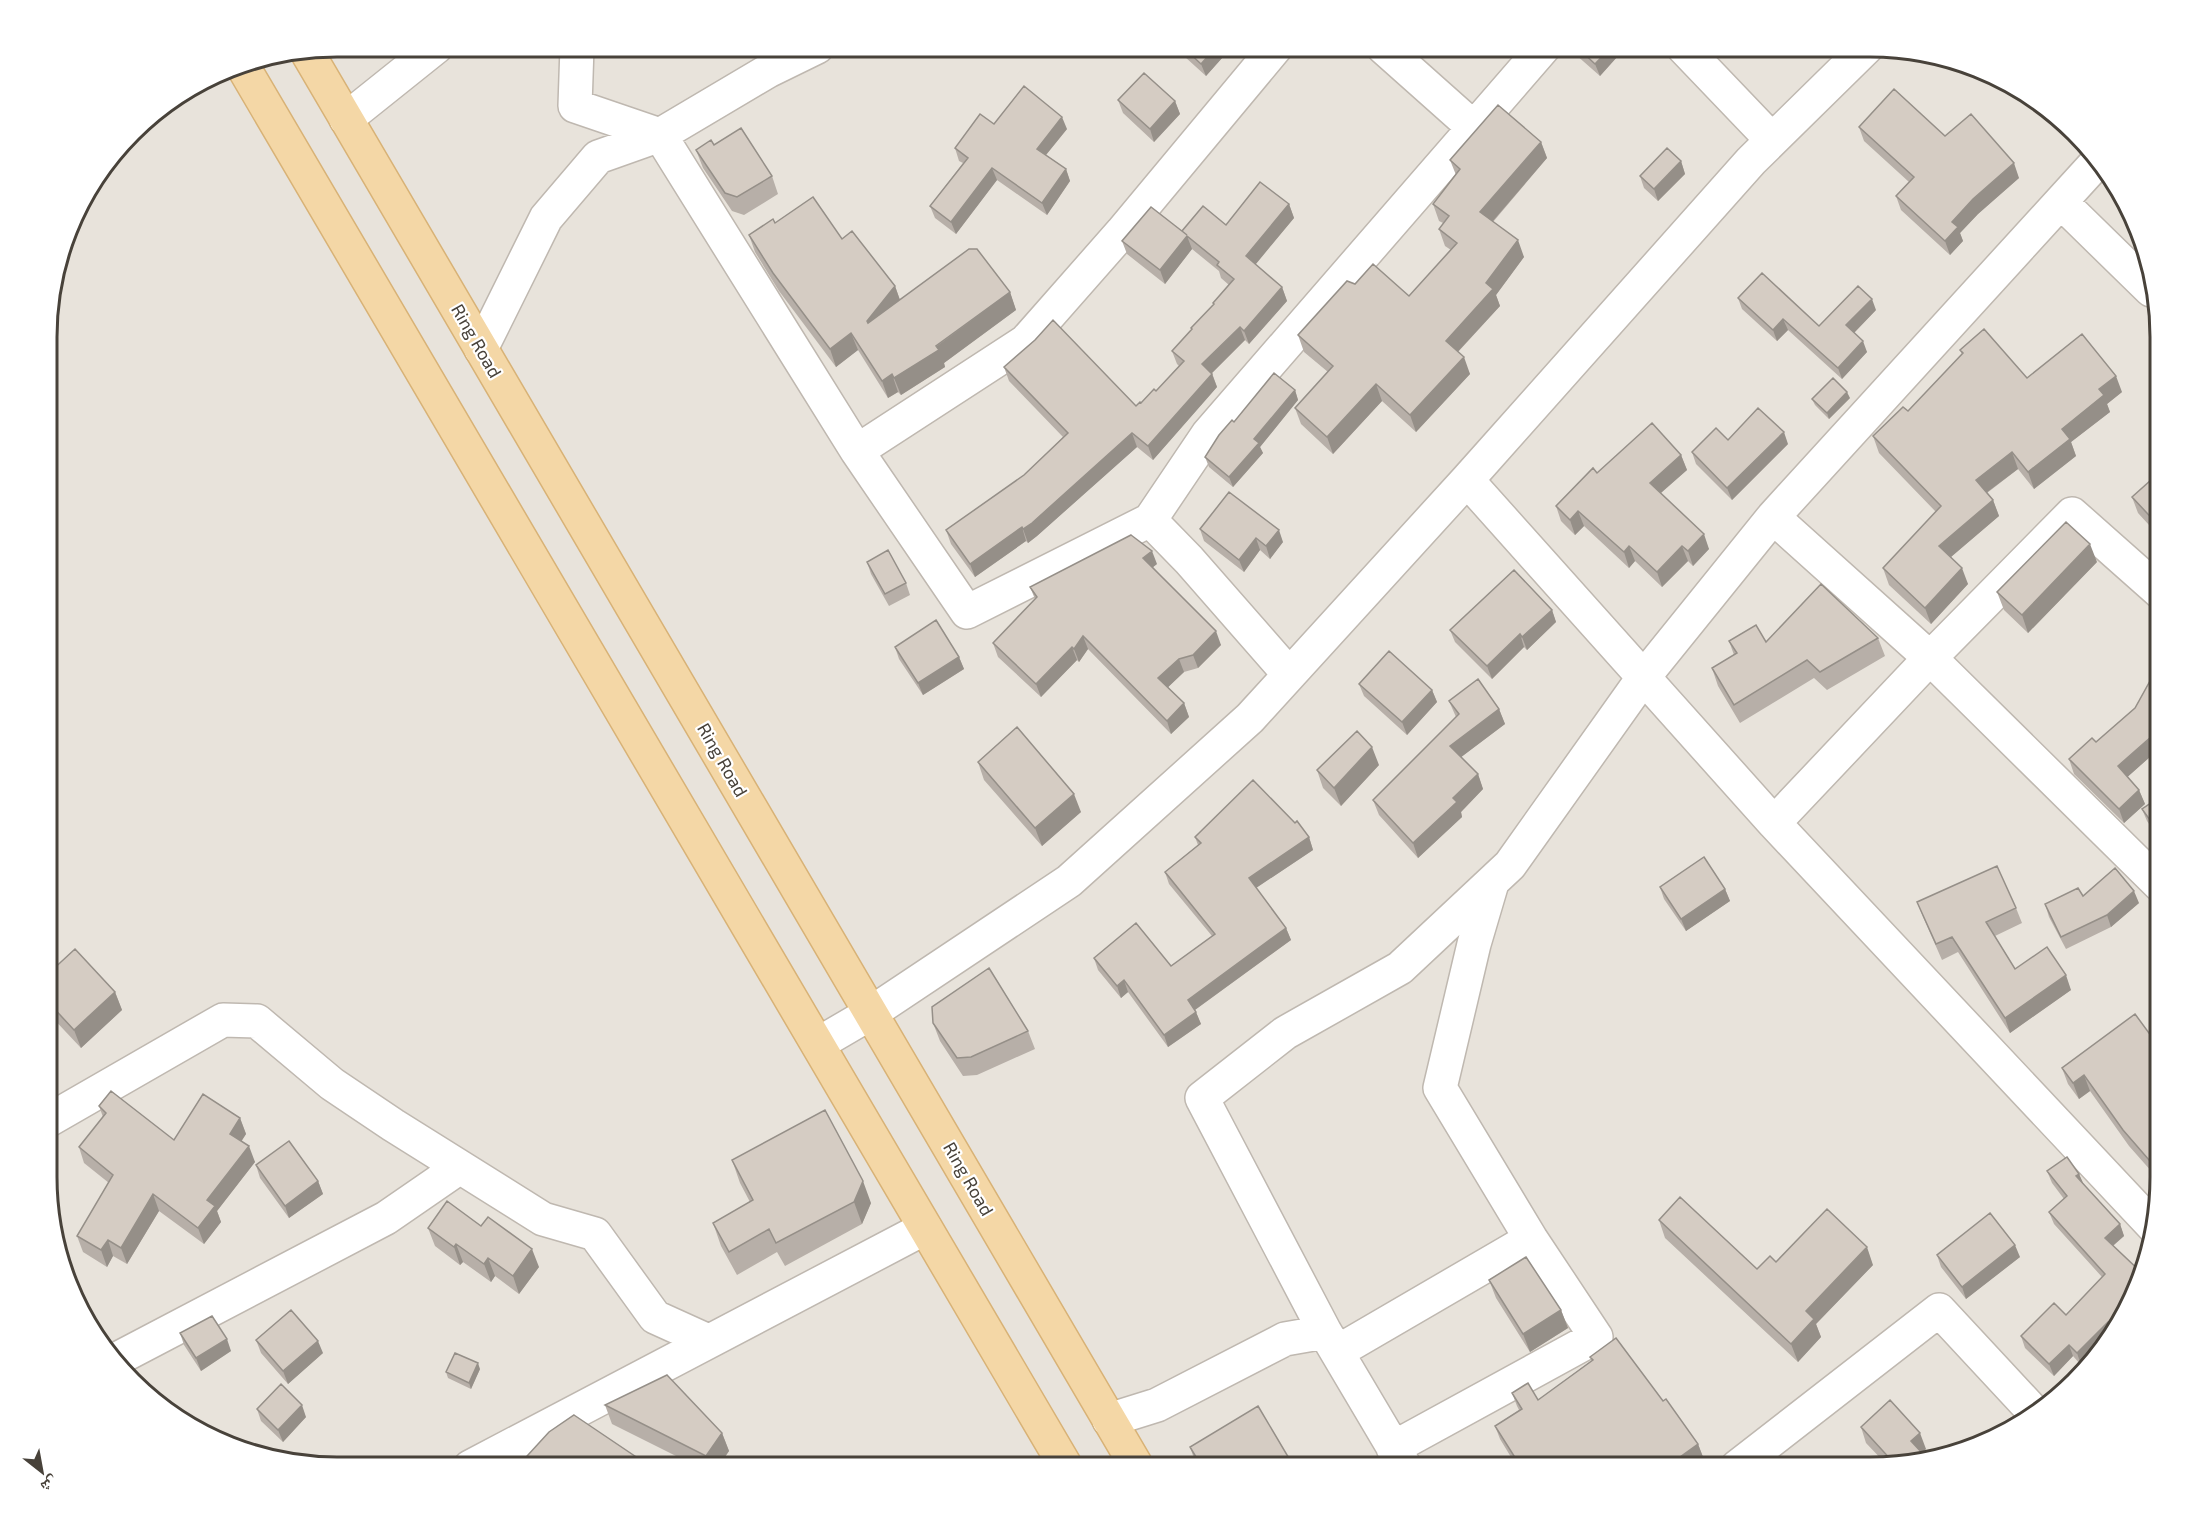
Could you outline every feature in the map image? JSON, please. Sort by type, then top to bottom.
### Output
[{"type":"main road","name":"Ring Road","points":[[311,58],[1131,1457]]},
{"type":"main road","points":[[246,72],[1060,1457]]},
{"type":"street","points":[[346,119],[422,57]]},
{"type":"street","points":[[577,57],[575,106],[660,135],[857,451],[967,612],[1150,520],[1208,434],[1536,57]]},
{"type":"street","points":[[481,349],[546,218],[598,157],[660,135],[789,57]]},
{"type":"street","points":[[857,451],[1026,340],[1122,232],[1268,57]]},
{"type":"street","points":[[1394,57],[1474,128]]},
{"type":"street","points":[[1693,57],[1772,140]]},
{"type":"street","points":[[818,1044],[871,1013],[1069,881],[1250,718],[1467,480],[1751,161],[1857,57]]},
{"type":"street","points":[[1398,1457],[1331,1342],[1202,1098],[1285,1033],[1400,968],[1510,865],[1642,678],[1773,517],[2092,167]]},
{"type":"street","points":[[2061,202],[2145,285]]},
{"type":"street","points":[[1467,480],[1774,823],[2147,1220]]},
{"type":"street","points":[[1774,823],[1930,658],[2072,514],[2150,583]]},
{"type":"street","points":[[1773,517],[1930,658],[2150,875]]},
{"type":"street","points":[[1150,520],[1189,560],[1288,674]]},
{"type":"street","points":[[1401,1457],[1596,1337],[1531,1239],[1440,1088],[1474,944],[1492,882]]},
{"type":"street","points":[[57,1114],[223,1020],[257,1021],[332,1084],[460,1167],[543,1219],[595,1234],[655,1317],[708,1341]]},
{"type":"street","points":[[122,1356],[386,1218],[460,1167]]},
{"type":"street","points":[[489,1457],[925,1228]]},
{"type":"street","points":[[1109,1420],[1157,1405],[1285,1339],[1331,1342],[1531,1239]]},
{"type":"street","points":[[1750,1457],[1939,1310],[2029,1407]]},
{"type":"shaded area","points":[[1870,57],[1925,62],[1960,72],[1994,86],[2026,104],[2055,126],[2081,152],[2103,181],[2129,230],[2145,282],[2148,300],[2150,337],[2150,1177],[2145,1232],[2135,1267],[2121,1301],[2103,1333],[2081,1362],[2055,1388],[2026,1410],[1994,1428],[1960,1442],[1925,1452],[1870,1457],[337,1457],[282,1452],[247,1442],[213,1428],[181,1410],[152,1388],[126,1362],[104,1333],[78,1284],[62,1232],[59,1214],[57,1177],[57,337],[59,300],[72,247],[86,213],[104,181],[126,152],[152,126],[181,104],[230,78],[282,62],[319,58]]},
{"type":"building","points":[[1194,57],[1207,57],[1201,64]]},
{"type":"building","points":[[1588,57],[1602,57],[1595,64]]},
{"type":"building","points":[[1144,73],[1175,101],[1150,129],[1118,100]]},
{"type":"building","points":[[1024,86],[1062,117],[1037,149],[1066,169],[1042,203],[992,168],[951,222],[930,206],[968,158],[955,148],[980,114],[994,124]]},
{"type":"building","points":[[1894,89],[1945,136],[1971,114],[2014,163],[1973,199],[1952,222],[1958,227],[1945,241],[1896,196],[1914,177],[1859,127]]},
{"type":"building","points":[[1498,105],[1541,142],[1480,212],[1518,240],[1486,283],[1493,289],[1446,341],[1464,357],[1410,415],[1376,384],[1327,437],[1295,408],[1333,366],[1298,335],[1347,281],[1355,284],[1373,264],[1409,296],[1457,243],[1439,229],[1449,216],[1433,204],[1460,169],[1450,160]]},
{"type":"building","points":[[741,128],[772,176],[737,197],[725,193],[696,150],[711,140],[714,145]]},
{"type":"building","points":[[1667,148],[1681,161],[1654,189],[1640,176]]},
{"type":"building","points":[[1260,182],[1289,204],[1246,256],[1282,287],[1244,331],[1240,327],[1202,364],[1212,374],[1148,446],[1132,433],[1032,523],[1023,529],[1022,527],[970,564],[946,530],[1024,475],[1068,433],[1004,367],[1035,340],[1053,320],[1136,406],[1141,403],[1154,389],[1156,391],[1184,361],[1172,351],[1234,279],[1217,265],[1219,262],[1187,236],[1160,270],[1122,241],[1151,207],[1187,235],[1182,231],[1203,206],[1226,225]]},
{"type":"building","points":[[813,197],[842,239],[852,231],[895,286],[867,321],[868,323],[969,249],[977,249],[1010,292],[936,346],[939,350],[894,378],[892,374],[882,381],[851,333],[830,349],[773,273],[749,235],[773,219],[775,223]]},
{"type":"building","points":[[1762,273],[1819,326],[1858,286],[1872,299],[1846,325],[1863,341],[1838,368],[1783,319],[1773,330],[1738,298]]},
{"type":"building","points":[[1984,329],[2027,378],[2082,334],[2116,376],[2099,389],[2104,395],[2062,429],[2070,439],[2028,472],[2012,452],[1976,480],[1993,500],[1939,546],[1962,568],[1925,608],[1883,568],[1941,506],[1873,436],[1903,407],[1908,411],[1963,353],[1960,350]]},
{"type":"building","points":[[1274,373],[1295,390],[1254,439],[1259,443],[1229,477],[1205,457],[1219,435],[1232,420],[1234,422]]},
{"type":"building","points":[[1833,378],[1847,392],[1827,413],[1812,399]]},
{"type":"building","points":[[1758,408],[1784,432],[1727,488],[1692,452],[1716,428],[1728,440]]},
{"type":"building","points":[[1652,423],[1681,455],[1650,483],[1704,534],[1688,551],[1682,546],[1657,572],[1629,546],[1624,552],[1578,511],[1570,520],[1556,506],[1593,468],[1597,473]]},
{"type":"building","points":[[2150,481],[2150,516],[2132,497]]},
{"type":"building","points":[[1229,492],[1279,530],[1266,546],[1256,538],[1239,560],[1200,529]]},
{"type":"building","points":[[2066,522],[2090,544],[2022,615],[1997,592]]},
{"type":"building","points":[[1131,535],[1152,551],[1143,558],[1216,631],[1193,655],[1179,659],[1158,678],[1184,703],[1167,721],[1083,636],[1074,649],[1072,647],[1036,684],[993,643],[1037,597],[1030,587]]},
{"type":"building","points":[[888,550],[906,583],[885,594],[867,562]]},
{"type":"building","points":[[1514,570],[1552,610],[1522,637],[1520,634],[1487,666],[1450,630]]},
{"type":"building","points":[[1821,584],[1878,638],[1820,672],[1807,660],[1734,705],[1712,668],[1737,653],[1729,641],[1756,625],[1766,642]]},
{"type":"building","points":[[936,620],[959,657],[918,683],[895,647]]},
{"type":"building","points":[[1389,651],[1432,690],[1402,722],[1359,684]]},
{"type":"building","points":[[1478,679],[1499,709],[1450,746],[1478,774],[1453,798],[1457,802],[1413,843],[1373,800],[1459,714],[1449,701]]},
{"type":"building","points":[[2150,681],[2150,738],[2118,766],[2139,790],[2119,809],[2069,759],[2092,738],[2096,742],[2135,708]]},
{"type":"building","points":[[1017,727],[1074,794],[1035,828],[978,762]]},
{"type":"building","points":[[1357,731],[1372,747],[1334,788],[1317,770]]},
{"type":"building","points":[[1253,780],[1295,823],[1297,821],[1309,837],[1249,878],[1286,928],[1188,1000],[1196,1012],[1164,1035],[1124,980],[1117,986],[1094,958],[1136,923],[1171,966],[1215,934],[1165,872],[1201,843],[1195,837]]},
{"type":"building","points":[[2150,804],[2150,820],[2142,809]]},
{"type":"building","points":[[1704,857],[1725,889],[1681,919],[1660,887]]},
{"type":"building","points":[[1997,866],[2016,908],[1986,922],[2015,969],[2047,947],[2066,975],[2005,1018],[1952,937],[1936,944],[1917,902]]},
{"type":"building","points":[[2115,868],[2134,891],[2107,915],[2061,937],[2045,904],[2078,888],[2083,896]]},
{"type":"building","points":[[75,949],[115,992],[74,1030],[57,1012],[57,966]]},
{"type":"building","points":[[989,968],[1028,1031],[971,1057],[957,1058],[933,1023],[932,1007]]},
{"type":"building","points":[[2135,1014],[2150,1034],[2150,1161],[2123,1130],[2084,1075],[2073,1083],[2062,1068]]},
{"type":"building","points":[[111,1091],[174,1140],[203,1094],[240,1118],[230,1134],[249,1146],[207,1200],[215,1206],[198,1228],[153,1194],[121,1248],[108,1240],[101,1250],[77,1236],[113,1175],[79,1147],[106,1113],[99,1106]]},
{"type":"building","points":[[825,1110],[863,1181],[854,1202],[776,1243],[769,1229],[729,1252],[713,1223],[753,1200],[732,1160]]},
{"type":"building","points":[[289,1141],[318,1181],[285,1206],[256,1165]]},
{"type":"building","points":[[2067,1157],[2079,1174],[2076,1176],[2120,1224],[2105,1238],[2135,1267],[2129,1284],[2109,1323],[2077,1353],[2069,1345],[2049,1364],[2021,1336],[2054,1303],[2066,1315],[2105,1274],[2049,1212],[2067,1196],[2047,1171]]},
{"type":"building","points":[[1680,1197],[1757,1269],[1770,1256],[1776,1262],[1827,1209],[1867,1247],[1806,1311],[1814,1319],[1791,1344],[1659,1220]]},
{"type":"building","points":[[447,1201],[481,1226],[488,1217],[532,1249],[513,1276],[488,1258],[484,1264],[456,1244],[454,1247],[428,1228]]},
{"type":"building","points":[[1990,1213],[2015,1245],[1962,1287],[1937,1255]]},
{"type":"building","points":[[1526,1257],[1561,1310],[1523,1334],[1489,1280]]},
{"type":"building","points":[[291,1310],[318,1341],[283,1371],[256,1340]]},
{"type":"building","points":[[212,1316],[227,1339],[196,1358],[180,1333]]},
{"type":"building","points":[[1616,1338],[1663,1401],[1666,1399],[1698,1444],[1680,1457],[1515,1457],[1495,1426],[1522,1409],[1512,1393],[1528,1383],[1538,1400],[1593,1360],[1590,1357]]},
{"type":"building","points":[[455,1353],[478,1363],[469,1383],[446,1372]]},
{"type":"building","points":[[667,1375],[722,1433],[706,1456],[605,1405]]},
{"type":"building","points":[[281,1384],[302,1405],[278,1430],[257,1409]]},
{"type":"building","points":[[1890,1400],[1920,1433],[1911,1441],[1922,1453],[1888,1456],[1861,1427]]},
{"type":"building","points":[[1258,1406],[1288,1457],[1196,1457],[1190,1447]]},
{"type":"building","points":[[574,1415],[636,1457],[526,1457],[549,1432]]}]
